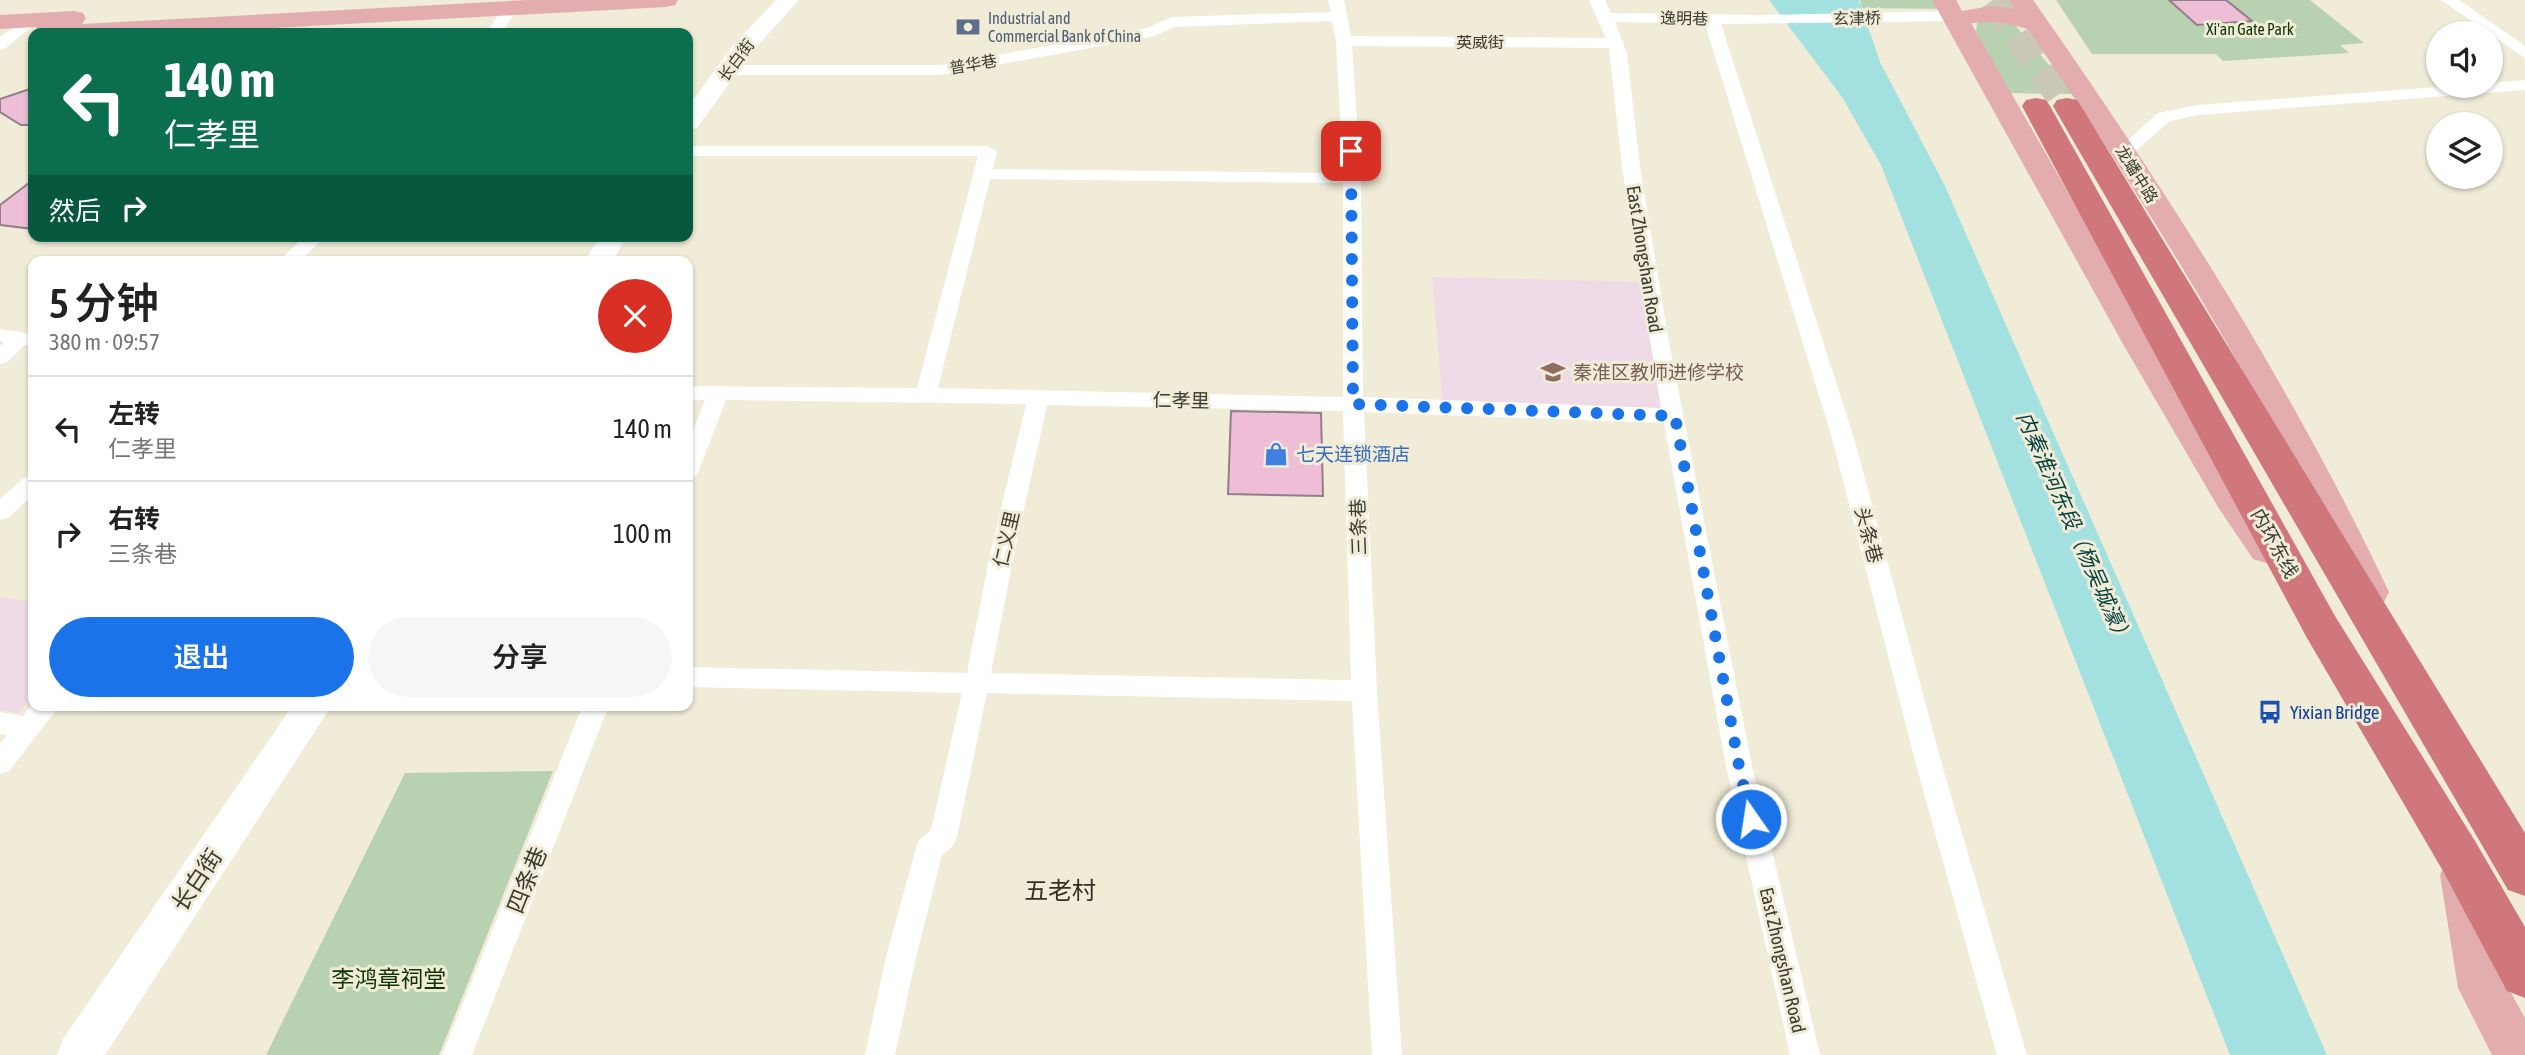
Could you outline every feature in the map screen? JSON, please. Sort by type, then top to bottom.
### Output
[{"type":"highway","name":"内环东线","points":[[2459,856],[2321,628],[2052,106],[2404,670],[2522,868]]},
{"type":"main road","points":[[67,28],[417,0]]},
{"type":"main road","points":[[99,28],[666,0]]},
{"type":"main road","points":[[1952,14],[1962,18],[1984,13],[2012,15],[2029,11]]},
{"type":"main road","name":"龙蟠中路","points":[[2029,11],[2124,152],[2248,351],[2333,506],[2404,670]]},
{"type":"main road","points":[[1952,14],[2138,344],[2231,498],[2321,628]]},
{"type":"main road","points":[[2459,856],[2503,981],[2519,1055]]},
{"type":"street","name":"长白街","points":[[693,117],[730,70],[741,50],[788,0]]},
{"type":"street","points":[[2449,0],[2525,53]]},
{"type":"street","points":[[497,28],[510,8]]},
{"type":"street","name":"普华巷","points":[[730,70],[941,70],[1151,32],[1171,22],[1337,8]]},
{"type":"street","name":"三条巷","points":[[1337,8],[1344,41],[1352,178],[1353,404],[1364,691],[1387,1055]]},
{"type":"street","name":"逸明巷","points":[[1602,8],[1762,20]]},
{"type":"street","name":"East Zhongshan Road","points":[[1602,8],[1616,43],[1633,180],[1658,337],[1739,766],[1805,1055]]},
{"type":"street","name":"玄津桥","points":[[1762,20],[1952,14]]},
{"type":"street","name":"头条巷","points":[[1712,18],[1843,438],[1931,772],[2012,1055]]},
{"type":"street","name":"英威街","points":[[1344,41],[1616,43]]},
{"type":"street","points":[[2124,152],[2164,117],[2198,110],[2525,85]]},
{"type":"street","points":[[693,151],[988,151],[926,395]]},
{"type":"street","points":[[983,174],[1352,178]]},
{"type":"street","points":[[294,256],[309,242]]},
{"type":"street","points":[[0,335],[27,339]]},
{"type":"street","points":[[0,357],[27,339]]},
{"type":"street","name":"仁孝里","points":[[693,393],[1353,404],[1675,416]]},
{"type":"street","points":[[693,457],[718,393]]},
{"type":"street","name":"仁义里","points":[[880,1055],[901,957],[930,848],[943,837],[961,765],[976,681],[1038,397]]},
{"type":"street","points":[[0,512],[28,487]]},
{"type":"street","points":[[693,677],[1364,691]]},
{"type":"street","points":[[0,763],[42,711]]},
{"type":"street","name":"长白街","points":[[79,1055],[310,711]]},
{"type":"street","name":"四条巷","points":[[457,1055],[594,711]]},
{"type":"street","points":[[0,723],[29,728]]},
{"type":"shaded area","name":"秦淮区教师进修学校","points":[[1432,277],[1649,282],[1675,416],[1443,407]]},
{"type":"shaded area","points":[[0,597],[28,601],[28,701],[18,713],[0,710]]},
{"type":"green space","points":[[1860,0],[1944,0],[1949,9],[1862,8]]},
{"type":"green space","name":"Xi'an Gate Park","points":[[2056,0],[2310,0],[2364,43],[2340,45],[2349,53],[2223,61],[2216,54],[2092,54]]},
{"type":"green space","points":[[1990,20],[2015,25],[2074,94],[2004,93],[1976,31],[1977,23]]},
{"type":"green space","name":"李鸿章祠堂","points":[[553,771],[439,1055],[266,1055],[405,773]]},
{"type":"water","name":"内秦淮河东段（杨吴城濠）","points":[[1769,0],[1859,0],[1880,62],[1944,184],[2327,1055],[2230,1055],[1881,165],[1842,97]]},
{"type":"building","points":[[2169,0],[2226,0],[2252,21],[2197,25]]},
{"type":"building","points":[[28,90],[28,125],[21,125],[0,112],[0,99]]},
{"type":"building","points":[[28,184],[28,228],[0,225],[0,205]]},
{"type":"building","name":"七天连锁酒店","points":[[1231,411],[1321,413],[1323,496],[1228,494]]},
{"type":"tunnel","points":[[1993,0],[2067,106]]},
{"type":"place","name":"Industrial and Commercial Bank of China","points":[[968,27]]},
{"type":"place","name":"秦淮区教师进修学校","points":[[1553,372]]},
{"type":"place","name":"七天连锁酒店","points":[[1276,454]]},
{"type":"place","name":"Yixian Bridge","points":[[2270,712]]},
{"type":"district","name":"五老村","points":[[1060,891]]},
{"type":"route","points":[[1351,151],[1353,404],[1675,416],[1751,819]]}]
